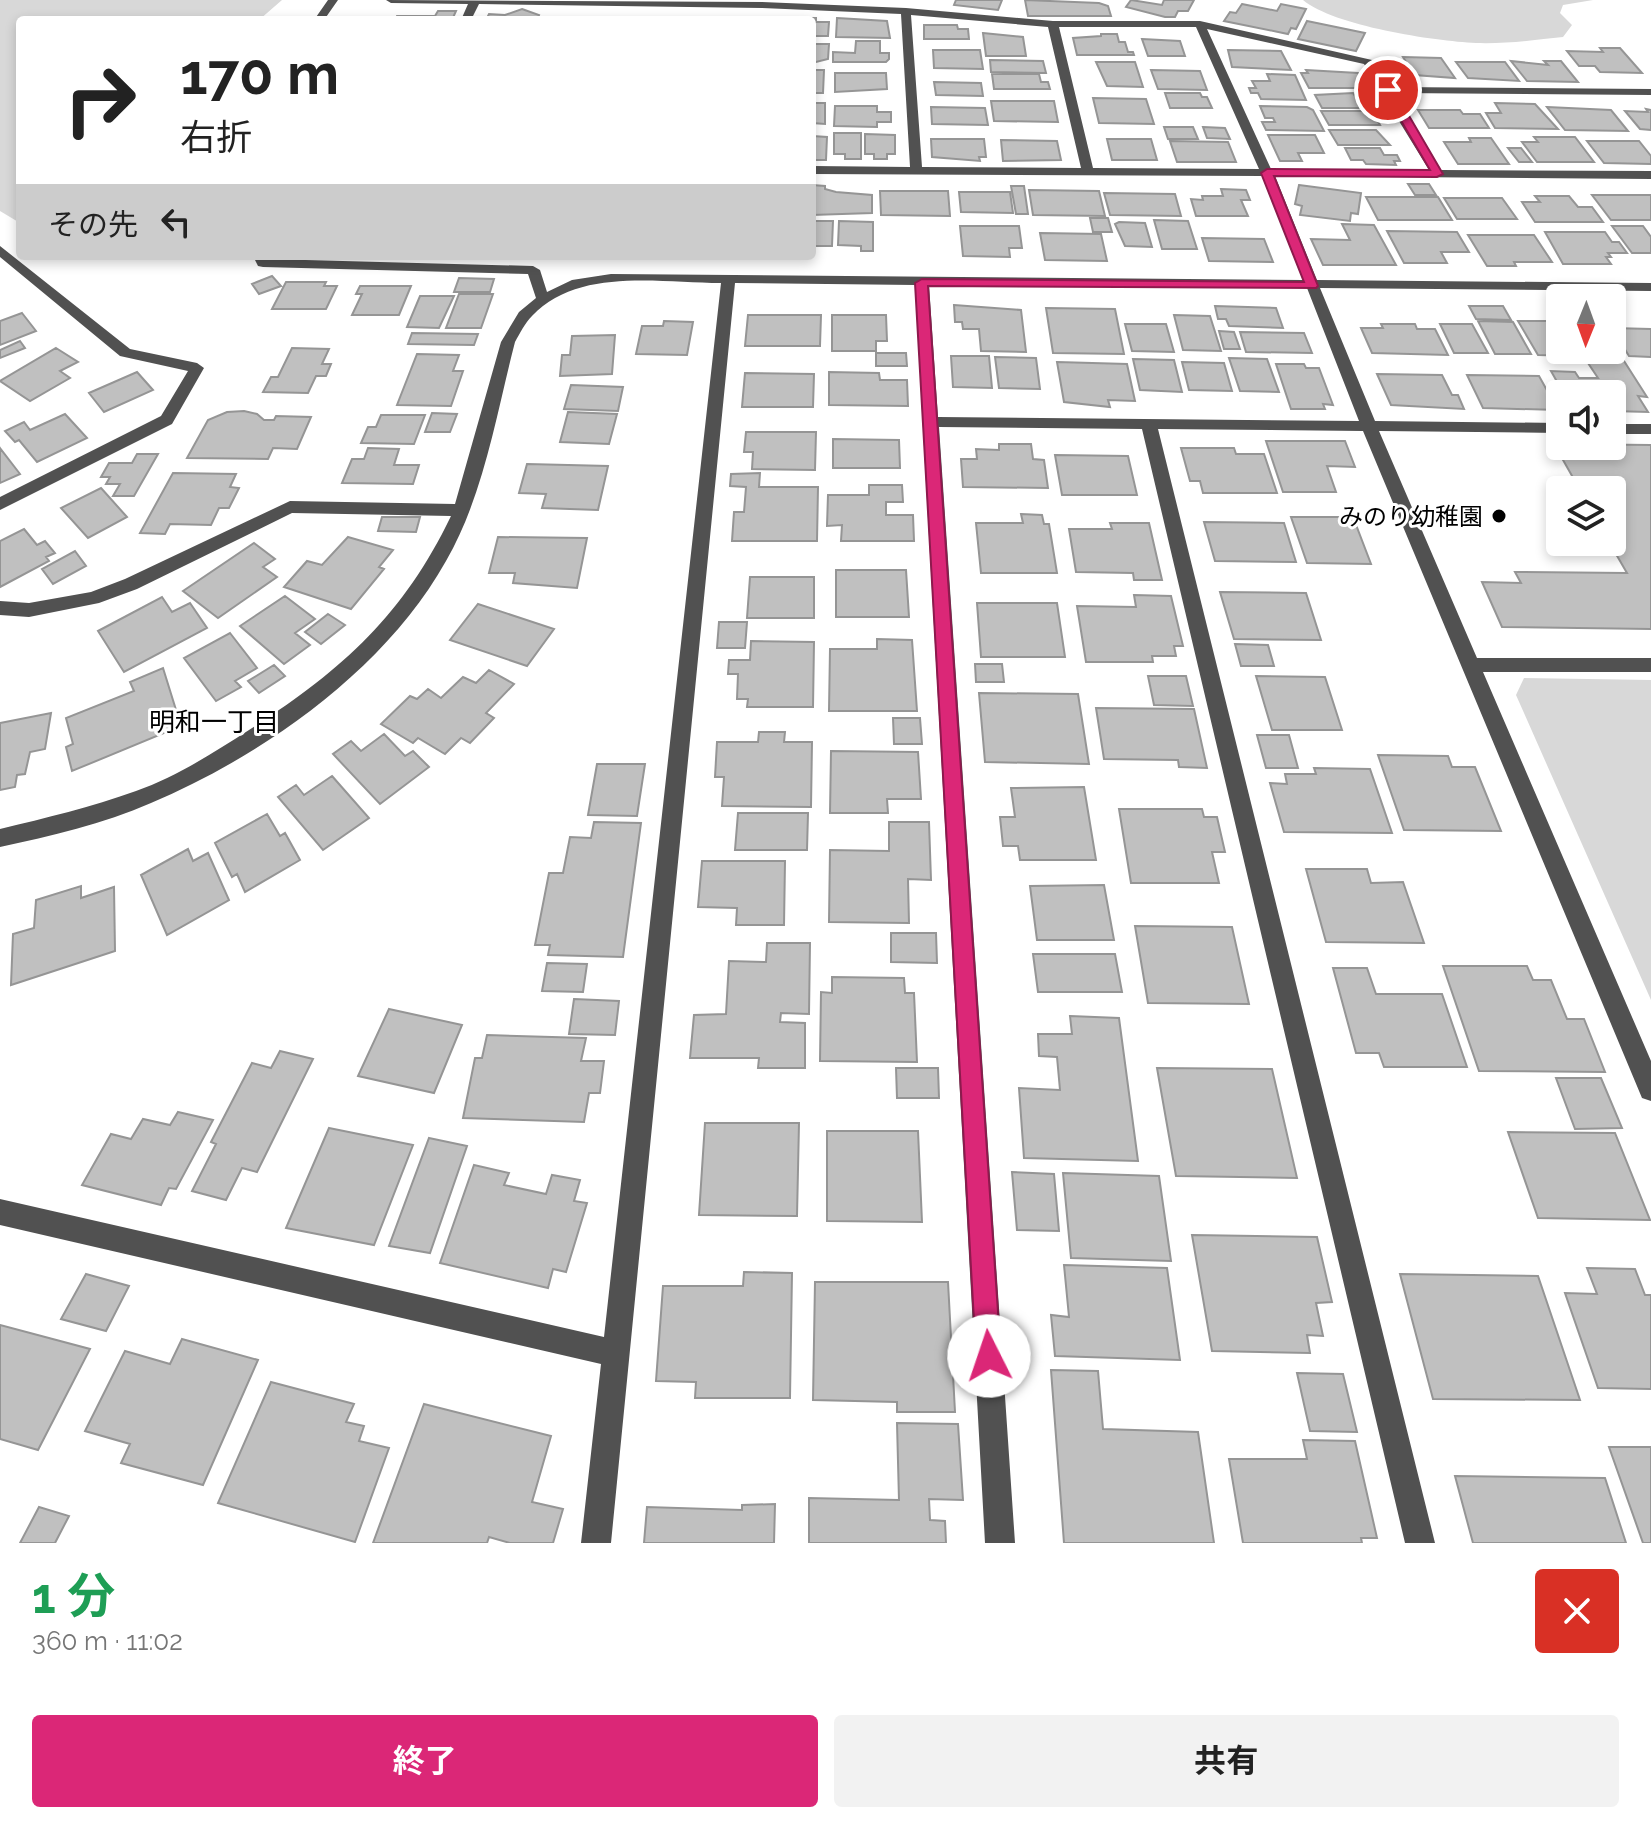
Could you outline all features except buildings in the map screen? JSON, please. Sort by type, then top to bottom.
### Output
[{"type":"street","points":[[391,0],[615,7],[762,5],[906,11],[1053,24],[1200,24],[1368,62],[1437,174]]},
{"type":"street","points":[[760,16],[762,5]]},
{"type":"street","points":[[906,11],[916,170]]},
{"type":"street","points":[[1053,24],[1088,171]]},
{"type":"street","points":[[1200,24],[1267,173],[1369,426],[1651,1089]]},
{"type":"street","points":[[1388,90],[1651,92]]},
{"type":"street","points":[[816,170],[1651,175]]},
{"type":"street","points":[[0,250],[125,353],[197,368],[167,420],[0,504]]},
{"type":"street","points":[[262,260],[263,263],[536,263],[543,299]]},
{"type":"street","points":[[0,838],[58,825],[144,797],[216,762],[299,708],[362,658],[439,559],[462,510],[508,342],[524,315],[543,299],[577,283],[611,278],[1651,287]]},
{"type":"street","points":[[596,1543],[728,280]]},
{"type":"street","points":[[922,283],[1000,1543]]},
{"type":"street","points":[[930,422],[1546,428]]},
{"type":"street","points":[[1149,424],[1420,1543]]},
{"type":"street","points":[[1626,429],[1651,429]]},
{"type":"street","points":[[0,608],[29,610],[93,598],[131,584],[290,507],[462,510]]},
{"type":"street","points":[[1470,665],[1651,665]]},
{"type":"street","points":[[0,1212],[616,1354]]},
{"type":"shaded area","points":[[0,0],[282,0],[264,16],[16,16],[16,221],[0,211]]},
{"type":"shaded area","points":[[1303,0],[1593,0],[1563,5],[1560,13],[1572,25],[1563,37],[1487,43],[1436,39],[1360,25]]},
{"type":"shaded area","points":[[1524,678],[1651,680],[1651,1000],[1516,695]]},
{"type":"place","name":"みのり幼稚園","points":[[1499,516]]},
{"type":"district","name":"明和一丁目","points":[[214,722]]},
{"type":"route","points":[[989,1356],[922,283],[1311,286],[1267,173],[1437,174],[1388,90]]}]
